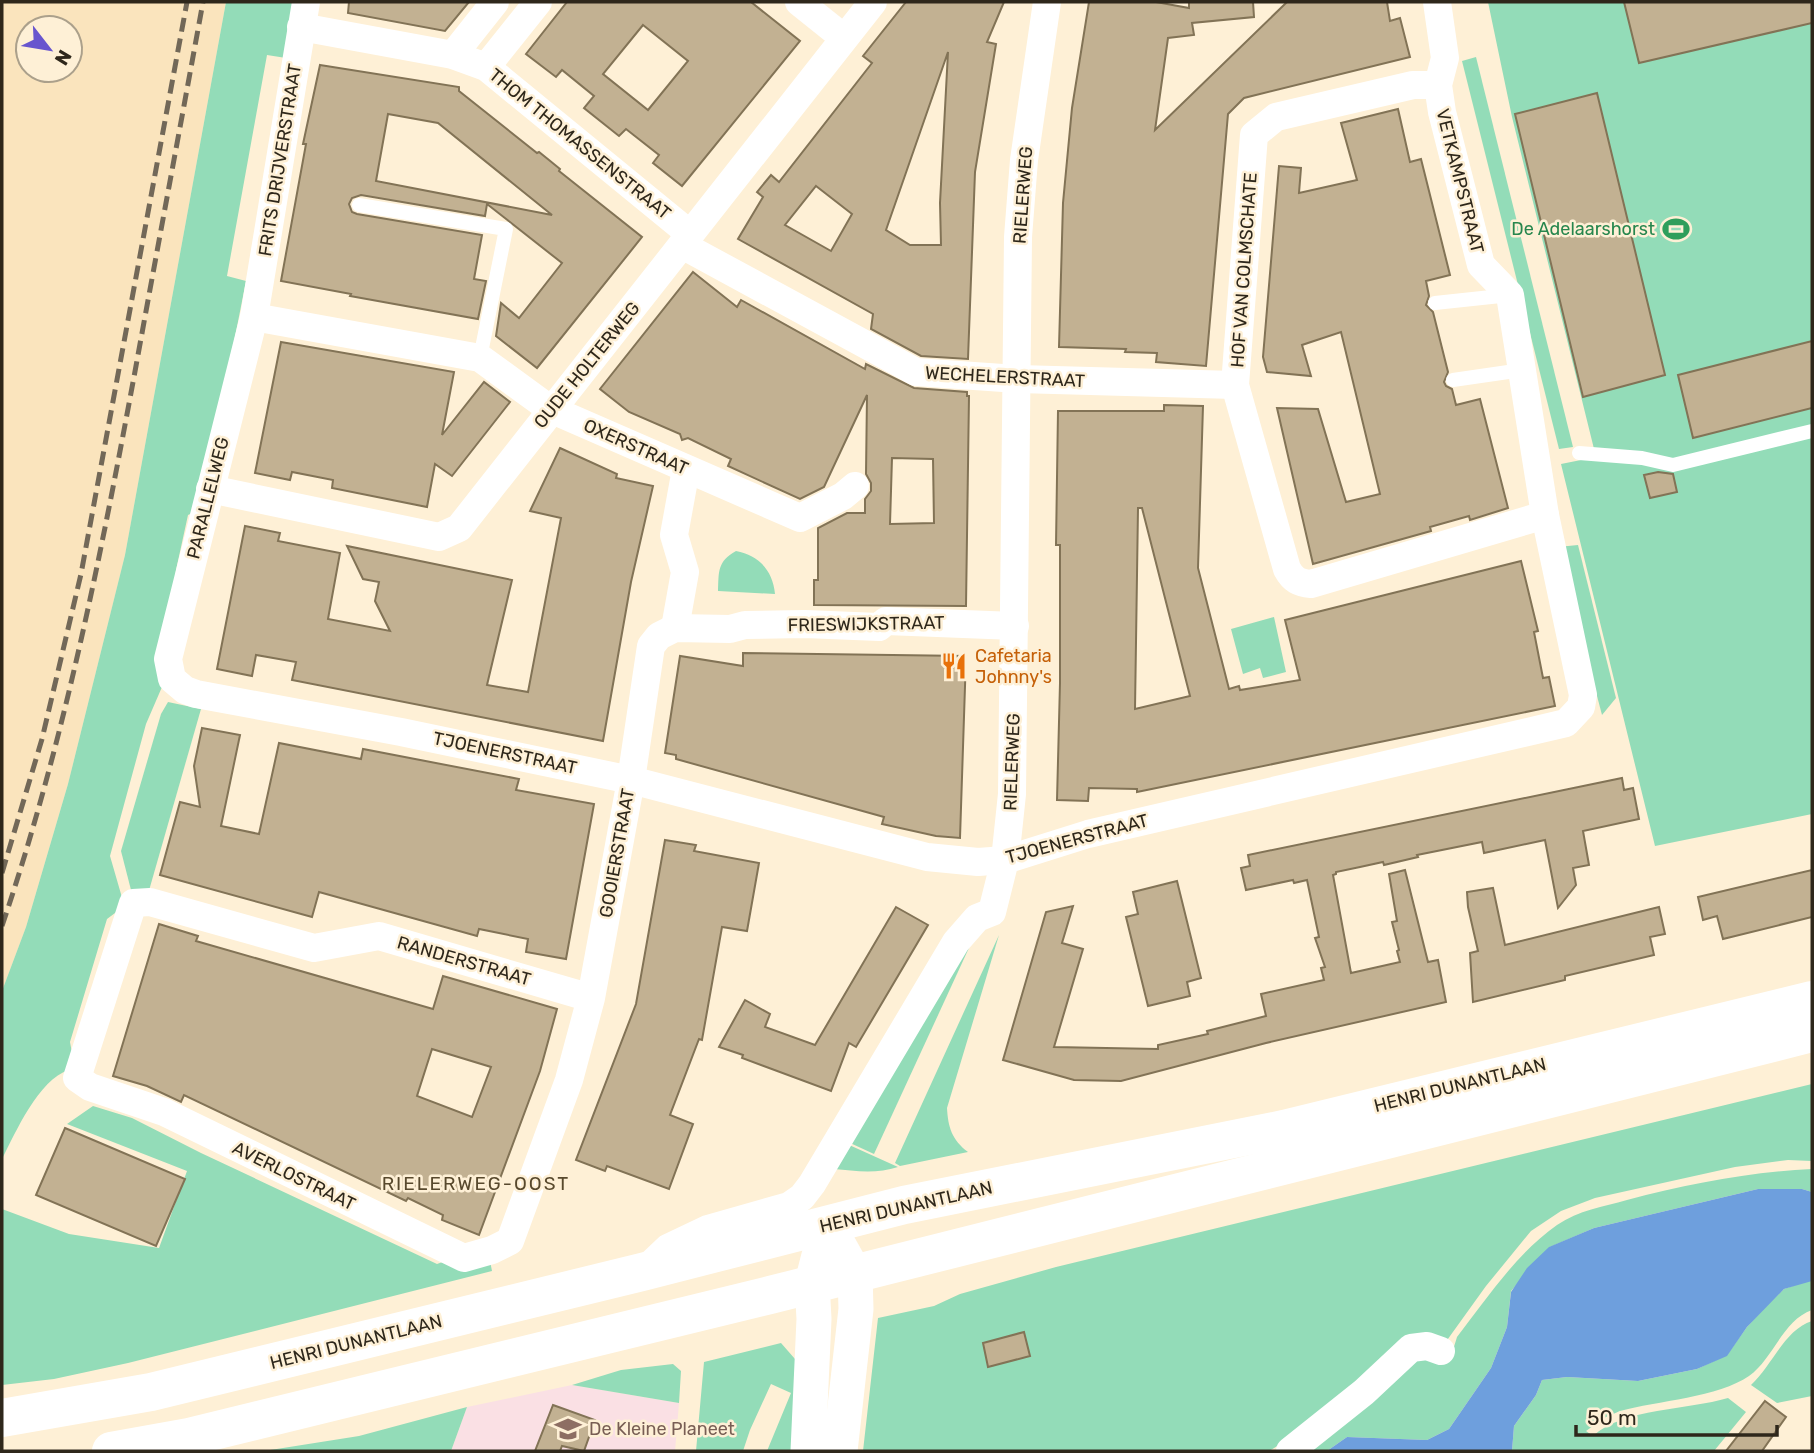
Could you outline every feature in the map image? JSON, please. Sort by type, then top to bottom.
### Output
[{"type":"main road","name":"HENRI DUNANTLAAN","points":[[2,1418],[151,1392],[904,1205],[1283,1129],[1812,1000]]},
{"type":"main road","name":"HENRI DUNANTLAAN","points":[[110,1451],[189,1437],[1812,1033]]},
{"type":"street","points":[[453,55],[495,2]]},
{"type":"street","points":[[486,67],[538,2]]},
{"type":"street","points":[[799,2],[844,38]]},
{"type":"street","name":"OUDE HOLTERWEG","points":[[210,489],[439,537],[459,528],[873,2]]},
{"type":"street","name":"RIELERWEG","points":[[642,1272],[668,1248],[688,1238],[708,1229],[789,1206],[802,1197],[956,943],[977,918],[992,912],[1005,860],[1012,794],[1020,201],[1047,2]]},
{"type":"street","name":"VETKAMPSTRAAT","points":[[1437,2],[1445,58],[1438,85],[1442,112],[1481,265],[1510,295]]},
{"type":"street","name":"THOM THOMASSENSTRAAT","points":[[304,14],[453,55],[486,67],[686,239]]},
{"type":"street","name":"FRITS DRIJVERSTRAAT","points":[[254,317],[304,14]]},
{"type":"street","name":"HOF VAN COLMSCHATE","points":[[1438,85],[1413,85],[1276,117],[1254,135],[1235,385],[1287,569],[1292,578],[1301,583],[1311,584],[1545,515]]},
{"type":"street","name":"WECHELERSTRAAT","points":[[686,239],[916,372],[1018,379],[1235,385]]},
{"type":"street","points":[[1510,295],[1545,515]]},
{"type":"street","name":"OXERSTRAAT","points":[[254,317],[480,358],[550,409],[800,518],[843,496],[855,486]]},
{"type":"street","name":"PARALLELWEG","points":[[172,679],[168,659],[254,317]]},
{"type":"street","points":[[675,628],[685,572],[674,536],[686,469]]},
{"type":"street","name":"TJOENERSTRAAT","points":[[172,679],[185,690],[207,696],[401,732],[631,780],[927,857],[978,862],[1005,860],[1088,834],[1566,723],[1581,707],[1583,695],[1545,515]]},
{"type":"street","name":"FRIESWIJKSTRAAT","points":[[675,628],[730,629],[745,625],[806,624],[879,627],[886,621],[1016,626]]},
{"type":"street","name":"GOOIERSTRAAT","points":[[510,1241],[569,1080],[591,998],[631,780],[651,646],[659,636],[675,628]]},
{"type":"street","name":"RANDERSTRAAT","points":[[77,1078],[133,903],[150,902],[314,948],[379,936],[591,998]]},
{"type":"street","name":"AVERLOSTRAAT","points":[[77,1078],[90,1087],[164,1112],[464,1258],[492,1250],[510,1241]]},
{"type":"street","points":[[827,1224],[855,1273],[856,1309],[840,1451]]},
{"type":"street","points":[[808,1451],[814,1319],[812,1283],[827,1224]]},
{"type":"street","points":[[1290,1451],[1364,1392],[1411,1348],[1427,1346],[1441,1351]]},
{"type":"lane","points":[[359,205],[506,229],[480,358]]},
{"type":"lane","points":[[1435,303],[1510,295]]},
{"type":"lane","points":[[1453,380],[1522,370]]},
{"type":"lane","points":[[1579,453],[1642,458],[1673,465],[1812,431]]},
{"type":"shaded area","points":[[2,2],[226,2],[125,555],[68,784],[26,927],[2,991]]},
{"type":"shaded area","name":"De Kleine Planeet","points":[[572,1385],[679,1403],[675,1451],[451,1451],[467,1407]]},
{"type":"green space","points":[[226,2],[296,2],[286,58],[267,55],[227,276],[246,281],[201,509],[188,515],[176,570],[165,680],[146,724],[110,856],[123,901],[119,910],[107,919],[70,1042],[72,1053],[69,1070],[47,1084],[38,1095],[2,1159],[2,991],[26,927],[68,784],[125,555]]},
{"type":"green space","points":[[1488,2],[1812,2],[1812,814],[1655,846],[1561,464],[1596,457],[1512,117]]},
{"type":"green space","points":[[1476,57],[1573,447],[1559,449],[1462,61]]},
{"type":"green space","points":[[1578,545],[1616,698],[1602,715],[1558,547]]},
{"type":"green space","points":[[736,551],[752,556],[763,565],[771,578],[775,594],[718,591],[722,563]]},
{"type":"green space","points":[[1274,617],[1286,672],[1263,678],[1260,668],[1243,674],[1231,629]]},
{"type":"green space","points":[[168,702],[201,709],[148,894],[131,890],[121,851],[161,714]]},
{"type":"green space","points":[[999,935],[947,1108],[952,1133],[968,1152],[900,1166],[895,1163]]},
{"type":"green space","points":[[974,937],[874,1154],[848,1142]]},
{"type":"green space","points":[[1812,1084],[1812,1161],[1788,1160],[1735,1167],[1595,1198],[1561,1211],[1531,1231],[1486,1286],[1445,1343],[1269,1451],[863,1451],[878,1318],[934,1306],[960,1294],[1056,1267]]},
{"type":"green space","points":[[93,1106],[132,1118],[437,1264],[448,1260],[490,1261],[492,1271],[128,1363],[54,1379],[2,1385],[2,1209],[69,1234],[159,1248],[187,1171],[67,1124]]},
{"type":"green space","points":[[847,1144],[898,1167],[874,1171],[834,1169]]},
{"type":"green space","points":[[1812,1169],[1812,1192],[1802,1189],[1758,1189],[1594,1228],[1550,1247],[1511,1291],[1507,1327],[1491,1368],[1449,1429],[1427,1440],[1347,1437],[1327,1451],[1299,1451],[1414,1359],[1453,1350],[1457,1337],[1516,1262],[1542,1236],[1565,1220],[1600,1207],[1696,1184]]},
{"type":"green space","points":[[1812,1281],[1812,1310],[1793,1322],[1765,1360],[1749,1376],[1705,1394],[1620,1411],[1586,1431],[1593,1436],[1606,1427],[1639,1415],[1728,1398],[1746,1412],[1714,1451],[1512,1451],[1514,1426],[1536,1395],[1542,1380],[1567,1377],[1638,1381],[1697,1369],[1727,1355],[1747,1327],[1784,1289]]},
{"type":"green space","points":[[1812,1321],[1812,1396],[1777,1403],[1751,1385],[1786,1340]]},
{"type":"green space","points":[[781,1343],[795,1359],[799,1451],[767,1451],[791,1393],[771,1384],[743,1451],[696,1451],[704,1362]]},
{"type":"green space","points":[[673,1364],[681,1371],[679,1403],[572,1385],[621,1370]]},
{"type":"green space","points":[[467,1407],[451,1451],[264,1451],[359,1436]]},
{"type":"water","points":[[1758,1189],[1802,1189],[1812,1192],[1812,1281],[1784,1289],[1747,1327],[1727,1356],[1697,1369],[1638,1381],[1567,1377],[1542,1380],[1536,1395],[1514,1426],[1512,1451],[1327,1451],[1347,1437],[1427,1440],[1449,1429],[1491,1368],[1507,1327],[1511,1292],[1527,1268],[1549,1247],[1594,1228]]},
{"type":"building","points":[[349,2],[469,2],[445,31],[348,13]]},
{"type":"building","points":[[567,2],[751,2],[800,41],[682,186],[653,163],[659,155],[626,129],[619,136],[584,108],[594,96],[562,70],[556,77],[526,54]],"holes":[[[643,25],[688,61],[648,110],[603,74]]]},
{"type":"building","points":[[906,2],[1004,2],[987,42],[996,44],[975,172],[968,359],[921,356],[871,329],[873,314],[738,239],[763,197],[757,192],[771,175],[779,182],[872,63],[863,56]],"holes":[[[948,52],[940,203],[941,245],[910,245],[886,230]],[[816,186],[852,214],[831,251],[785,225]]]},
{"type":"building","points":[[1089,2],[1156,2],[1189,8],[1189,2],[1253,2],[1254,17],[1192,23],[1194,35],[1168,38],[1155,130],[1287,2],[1387,2],[1390,21],[1400,18],[1410,57],[1244,98],[1228,114],[1206,366],[1156,362],[1157,353],[1059,347],[1063,203],[1072,108]]},
{"type":"building","points":[[1624,2],[1812,2],[1812,23],[1639,63]]},
{"type":"building","points":[[320,65],[459,87],[459,91],[539,152],[642,237],[537,368],[496,336],[501,303],[519,318],[562,263],[487,204],[485,216],[361,195],[352,198],[349,204],[352,212],[357,214],[482,235],[474,279],[486,281],[478,319],[281,281],[306,144],[303,144]],"holes":[[[388,114],[438,123],[552,215],[376,181]]]},
{"type":"building","points":[[1597,93],[1665,375],[1583,397],[1515,114]]},
{"type":"building","points":[[1398,109],[1410,162],[1421,159],[1450,275],[1426,281],[1429,296],[1426,305],[1433,312],[1448,372],[1444,382],[1452,389],[1456,405],[1480,399],[1508,508],[1470,520],[1469,516],[1430,527],[1431,531],[1313,564],[1277,408],[1318,409],[1346,502],[1380,494],[1341,332],[1302,345],[1311,376],[1267,372],[1263,357],[1279,166],[1301,168],[1299,193],[1357,180],[1341,123]]},
{"type":"building","points":[[693,272],[737,307],[741,300],[865,369],[866,364],[914,388],[967,392],[966,606],[814,605],[814,580],[818,580],[818,528],[847,513],[865,513],[865,499],[871,491],[871,483],[866,474],[867,395],[824,487],[800,499],[728,466],[731,459],[688,438],[682,440],[680,434],[629,412],[600,389]],"holes":[[[892,458],[933,459],[934,523],[890,524]]]},
{"type":"building","points":[[1812,341],[1812,408],[1693,438],[1678,375]]},
{"type":"building","points":[[281,342],[454,372],[442,435],[484,382],[510,402],[452,476],[435,464],[427,507],[332,488],[333,480],[292,472],[290,480],[255,473]]},
{"type":"building","points":[[1164,405],[1203,406],[1198,568],[1229,689],[1239,686],[1240,690],[1300,680],[1285,620],[1521,561],[1538,631],[1534,632],[1543,678],[1549,677],[1555,706],[1137,792],[1137,789],[1089,788],[1088,801],[1057,800],[1060,683],[1060,545],[1056,545],[1058,411],[1164,411]],"holes":[[[1138,508],[1142,508],[1190,696],[1135,709]]]},
{"type":"building","points":[[560,448],[617,474],[616,478],[653,486],[631,582],[603,741],[292,680],[296,662],[256,655],[252,676],[217,669],[245,526],[280,533],[278,541],[340,553],[328,619],[390,631],[375,601],[379,582],[363,579],[347,546],[512,580],[487,685],[528,692],[561,518],[530,511]]},
{"type":"building","points":[[1658,472],[1673,474],[1677,492],[1650,498],[1644,475]]},
{"type":"building","points":[[743,653],[966,656],[960,838],[936,836],[882,824],[884,817],[676,759],[676,755],[665,753],[680,656],[743,666]]},
{"type":"building","points":[[202,728],[240,735],[221,826],[259,834],[279,743],[361,759],[363,749],[519,779],[516,790],[594,804],[566,959],[526,952],[528,939],[479,929],[477,936],[319,892],[312,917],[160,875],[180,802],[200,807],[194,766]]},
{"type":"building","points":[[1622,778],[1624,790],[1633,788],[1639,819],[1583,831],[1589,865],[1573,868],[1576,885],[1558,908],[1545,840],[1484,853],[1482,842],[1417,855],[1418,857],[1384,865],[1383,862],[1336,872],[1333,875],[1351,973],[1400,962],[1392,922],[1397,921],[1389,874],[1405,870],[1428,962],[1438,960],[1446,1002],[1266,1043],[1121,1081],[1074,1080],[1003,1060],[1046,912],[1073,906],[1062,943],[1083,949],[1054,1047],[1158,1049],[1158,1045],[1208,1034],[1207,1031],[1266,1016],[1261,994],[1324,980],[1321,968],[1325,967],[1315,938],[1319,937],[1307,880],[1294,883],[1293,880],[1246,890],[1241,868],[1250,866],[1248,855]]},
{"type":"building","points":[[665,840],[696,845],[694,851],[759,863],[747,931],[722,927],[702,1040],[699,1039],[670,1115],[693,1124],[669,1189],[607,1166],[605,1171],[576,1160],[636,1004]]},
{"type":"building","points":[[1812,870],[1812,917],[1723,939],[1717,916],[1703,920],[1698,897]]},
{"type":"building","points":[[1177,881],[1201,978],[1187,982],[1190,996],[1148,1006],[1126,917],[1138,914],[1133,892]]},
{"type":"building","points":[[1493,888],[1505,945],[1659,907],[1665,934],[1650,937],[1654,955],[1473,1002],[1470,953],[1478,951],[1467,892]]},
{"type":"building","points":[[896,907],[928,925],[856,1047],[849,1043],[831,1091],[719,1047],[745,1000],[770,1014],[765,1027],[815,1045]]},
{"type":"building","points":[[159,924],[198,936],[196,941],[433,1009],[443,976],[557,1009],[540,1071],[479,1235],[442,1220],[443,1215],[408,1198],[406,1201],[184,1095],[181,1102],[147,1086],[113,1076]],"holes":[[[432,1049],[491,1067],[472,1117],[417,1096]]]},
{"type":"building","points":[[65,1128],[185,1179],[156,1246],[36,1195]]},
{"type":"building","points":[[1024,1332],[1030,1356],[988,1367],[983,1343]]},
{"type":"building","points":[[1765,1401],[1786,1417],[1762,1451],[1726,1451]]},
{"type":"building","points":[[553,1405],[595,1420],[584,1451],[562,1446],[560,1451],[535,1451]]},
{"type":"railway","points":[[2,873],[42,739],[81,574],[187,2]]},
{"type":"railway","points":[[2,926],[44,788],[95,578],[203,2]]},
{"type":"place","name":"De Adelaarshorst","points":[[1676,229]]},
{"type":"place","name":"Cafetaria Johnny's","points":[[954,666]]},
{"type":"place","name":"De Kleine Planeet","points":[[568,1429]]},
{"type":"district","name":"RIELERWEG-OOST","points":[[476,1183]]}]
